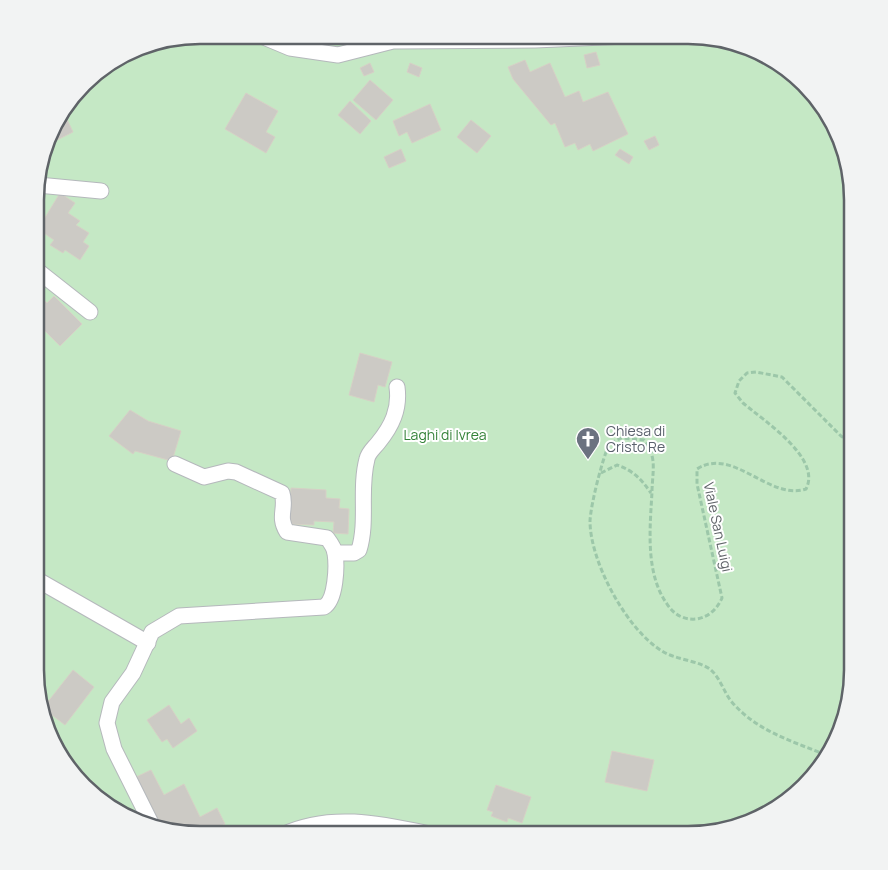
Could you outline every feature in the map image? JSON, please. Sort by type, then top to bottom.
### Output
[{"type":"street","points":[[280,44],[290,48],[338,55],[381,44]]},
{"type":"street","points":[[45,186],[101,191]]},
{"type":"street","points":[[44,277],[90,312]]},
{"type":"street","points":[[335,553],[354,553],[359,550],[362,540],[364,480],[367,456],[390,428],[396,406],[397,387]]},
{"type":"street","points":[[148,817],[114,749],[107,723],[112,702],[133,673],[152,632],[179,616],[324,606],[330,603],[334,595],[335,553],[327,538],[287,532],[281,517],[284,500],[282,493],[274,487],[236,472],[228,471],[204,477],[175,464]]},
{"type":"street","points":[[44,583],[148,643]]},
{"type":"street","points":[[302,826],[338,820],[387,826]]},
{"type":"path","name":"Viale San Luigi","points":[[821,752],[761,728],[732,702],[716,674],[709,668],[680,660],[660,650],[630,620],[609,588],[592,539],[590,520],[609,444],[621,438],[644,440],[650,448],[653,462],[651,553],[654,576],[661,595],[678,616],[698,619],[710,614],[722,598],[697,484],[696,469],[705,464],[718,462],[791,491],[806,489],[810,482],[810,470],[802,455],[743,403],[735,393],[738,381],[747,373],[756,372],[782,377],[844,438]]},
{"type":"path","points":[[600,474],[617,465],[633,471],[652,494]]},
{"type":"green space","name":"Laghi di Ivrea","points":[[190,44],[708,45],[738,52],[775,70],[791,83],[812,105],[828,131],[836,150],[844,190],[844,680],[839,710],[828,739],[818,757],[805,773],[783,794],[748,814],[728,821],[698,826],[190,826],[160,821],[131,810],[113,800],[97,787],[76,765],[65,748],[52,720],[44,680],[45,180],[49,160],[65,122],[83,97],[97,83],[122,65],[140,56],[170,47]]},
{"type":"building","points":[[596,52],[600,65],[587,68],[584,55]]},
{"type":"building","points":[[525,60],[530,72],[550,63],[565,97],[579,91],[583,102],[608,92],[628,134],[593,151],[590,144],[578,150],[575,143],[565,147],[555,123],[551,125],[513,79],[508,67]]},
{"type":"building","points":[[370,63],[374,72],[364,76],[360,68]]},
{"type":"building","points":[[410,63],[422,68],[419,77],[407,72]]},
{"type":"building","points":[[370,80],[393,100],[376,120],[353,100]]},
{"type":"building","points":[[246,93],[278,111],[266,132],[275,137],[266,153],[225,129]]},
{"type":"building","points":[[350,101],[371,121],[360,134],[338,115]]},
{"type":"building","points":[[430,104],[441,130],[412,143],[407,132],[399,136],[393,121]]},
{"type":"building","points":[[67,119],[73,132],[56,141]]},
{"type":"building","points":[[471,120],[491,136],[477,153],[457,137]]},
{"type":"building","points":[[655,136],[659,145],[649,150],[644,141]]},
{"type":"building","points":[[401,149],[406,161],[389,168],[384,157]]},
{"type":"building","points":[[620,149],[633,157],[629,164],[615,155]]},
{"type":"building","points":[[60,193],[75,203],[68,213],[80,221],[76,225],[89,233],[83,242],[89,246],[80,260],[65,250],[63,253],[50,245],[54,240],[44,233],[44,219]]},
{"type":"building","points":[[54,296],[82,324],[60,346],[44,330],[44,300],[47,303]]},
{"type":"building","points":[[360,353],[392,362],[385,387],[378,385],[374,402],[349,395]]},
{"type":"building","points":[[130,410],[148,421],[181,431],[172,461],[135,451],[133,454],[109,436]]},
{"type":"building","points":[[291,488],[326,490],[326,498],[340,499],[339,508],[349,509],[348,534],[333,533],[334,522],[314,521],[314,525],[289,524]]},
{"type":"building","points":[[73,670],[94,687],[65,725],[50,714],[48,702]]},
{"type":"building","points":[[169,705],[181,724],[189,718],[197,731],[173,748],[167,739],[162,742],[147,720]]},
{"type":"building","points":[[612,751],[654,760],[647,791],[605,782]]},
{"type":"building","points":[[151,770],[164,795],[184,784],[200,817],[217,808],[225,824],[221,826],[190,826],[156,819],[134,778]]},
{"type":"building","points":[[496,785],[531,797],[522,823],[508,818],[507,822],[491,816],[493,812],[487,810]]},
{"type":"place","name":"Chiesa di Cristo Re","points":[[588,460]]}]
